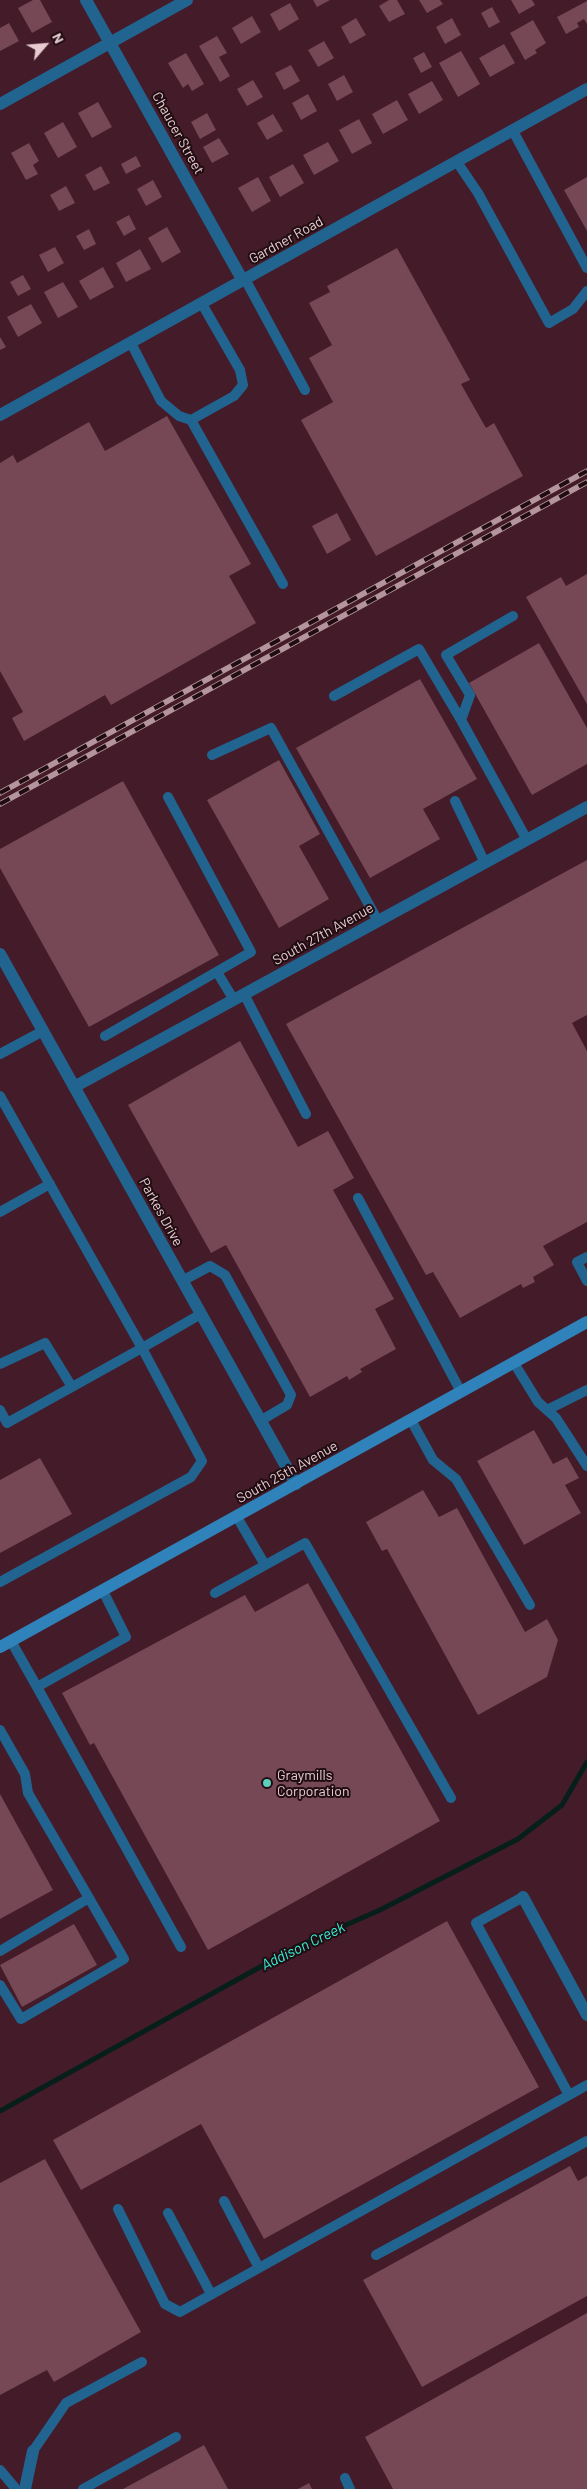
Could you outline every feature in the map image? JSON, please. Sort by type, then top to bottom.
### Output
[{"type":"main road","name":"South 25th Avenue","points":[[6,1644],[587,1322]]},
{"type":"street","name":"Chaucer Street","points":[[86,0],[244,280]]},
{"type":"street","points":[[0,104],[187,0]]},
{"type":"street","name":"Gardner Road","points":[[0,416],[587,90]]},
{"type":"street","name":"South 27th Avenue","points":[[74,1087],[587,807]]},
{"type":"street","name":"Parkes Drive","points":[[0,954],[296,1484]]},
{"type":"street","points":[[523,1897],[587,2015]]},
{"type":"street","points":[[25,2489],[33,2451]]},
{"type":"lane","points":[[513,131],[587,268]]},
{"type":"lane","points":[[457,162],[478,193],[549,323],[573,309],[587,291]]},
{"type":"lane","points":[[244,280],[305,390]]},
{"type":"lane","points":[[191,420],[234,396],[243,385],[240,370],[202,304]]},
{"type":"lane","points":[[131,343],[161,401],[179,416],[191,420],[283,584]]},
{"type":"lane","points":[[461,720],[470,695],[446,655],[513,616]]},
{"type":"lane","points":[[334,696],[419,648],[527,840]]},
{"type":"lane","points":[[212,755],[271,728],[378,921]]},
{"type":"lane","points":[[105,1036],[251,952],[168,797]]},
{"type":"lane","points":[[455,801],[485,862]]},
{"type":"lane","points":[[217,972],[239,997],[306,1114]]},
{"type":"lane","points":[[0,1054],[43,1031]]},
{"type":"lane","points":[[0,1096],[142,1348],[202,1461],[191,1477],[0,1582]]},
{"type":"lane","points":[[0,1212],[50,1184]]},
{"type":"lane","points":[[358,1198],[461,1392]]},
{"type":"lane","points":[[587,1257],[577,1262],[587,1281]]},
{"type":"lane","points":[[182,1281],[210,1266],[224,1274],[291,1395],[288,1404],[260,1421]]},
{"type":"lane","points":[[0,1410],[7,1422],[201,1314]]},
{"type":"lane","points":[[0,1364],[45,1343],[72,1387]]},
{"type":"lane","points":[[514,1363],[538,1402],[556,1418],[587,1466]]},
{"type":"lane","points":[[548,1410],[587,1390]]},
{"type":"lane","points":[[411,1420],[433,1460],[456,1479],[530,1605]]},
{"type":"lane","points":[[237,1517],[265,1565]]},
{"type":"lane","points":[[215,1593],[305,1543],[451,1798]]},
{"type":"lane","points":[[37,1687],[126,1637],[103,1591]]},
{"type":"lane","points":[[6,1644],[37,1687],[181,1947]]},
{"type":"lane","points":[[0,1730],[25,1774],[28,1793],[124,1959],[21,2018],[0,1985]]},
{"type":"lane","points":[[523,1897],[476,1923],[569,2095]]},
{"type":"lane","points":[[0,1951],[89,1898]]},
{"type":"lane","points":[[118,2209],[165,2304],[180,2312],[587,2085]]},
{"type":"lane","points":[[376,2255],[587,2140]]},
{"type":"lane","points":[[224,2201],[260,2268]]},
{"type":"lane","points":[[168,2213],[211,2294]]},
{"type":"lane","points":[[33,2451],[66,2403],[142,2362]]},
{"type":"lane","points":[[83,2489],[176,2437]]},
{"type":"lane","points":[[0,2470],[16,2489]]},
{"type":"lane","points":[[345,2478],[350,2489]]},
{"type":"building","points":[[33,0],[40,0],[52,22],[32,33],[18,8]]},
{"type":"building","points":[[313,0],[330,0],[317,7]]},
{"type":"building","points":[[389,0],[397,0],[405,14],[389,22],[379,6]]},
{"type":"building","points":[[419,0],[440,0],[443,4],[427,13]]},
{"type":"building","points":[[511,0],[532,0],[535,5],[519,14]]},
{"type":"building","points":[[587,1],[587,24],[584,19],[577,23],[579,27],[566,34],[557,17]]},
{"type":"building","points":[[290,3],[299,19],[279,31],[270,14]]},
{"type":"building","points":[[492,7],[500,22],[489,28],[481,13]]},
{"type":"building","points":[[252,16],[261,32],[241,44],[232,28]]},
{"type":"building","points":[[356,18],[366,35],[350,44],[341,27]]},
{"type":"building","points":[[452,18],[461,35],[445,44],[436,27]]},
{"type":"building","points":[[533,20],[546,43],[535,50],[537,53],[525,60],[510,33]]},
{"type":"building","points":[[9,23],[19,41],[0,51],[0,28]]},
{"type":"building","points":[[217,36],[227,53],[219,57],[230,76],[220,82],[199,46]]},
{"type":"building","points":[[324,41],[334,58],[318,67],[308,50]]},
{"type":"building","points":[[504,44],[515,63],[490,77],[479,58]]},
{"type":"building","points":[[461,51],[480,84],[458,97],[439,63]]},
{"type":"building","points":[[424,52],[432,67],[421,73],[413,58]]},
{"type":"building","points":[[186,53],[204,84],[192,91],[188,84],[183,88],[168,63]]},
{"type":"building","points":[[291,65],[300,81],[284,90],[275,73]]},
{"type":"building","points":[[344,75],[353,92],[337,101],[328,84]]},
{"type":"building","points":[[253,80],[263,97],[247,106],[237,89]]},
{"type":"building","points":[[432,81],[443,100],[419,114],[408,94]]},
{"type":"building","points":[[308,94],[317,111],[301,120],[292,103]]},
{"type":"building","points":[[397,100],[408,120],[383,134],[372,114]]},
{"type":"building","points":[[98,102],[112,127],[92,138],[78,113]]},
{"type":"building","points":[[207,113],[216,130],[200,139],[191,122]]},
{"type":"building","points":[[273,114],[283,131],[267,140],[257,123]]},
{"type":"building","points":[[359,119],[372,143],[352,154],[339,130]]},
{"type":"building","points":[[63,122],[77,147],[58,158],[44,133]]},
{"type":"building","points":[[219,138],[229,154],[212,163],[203,147]]},
{"type":"building","points":[[328,142],[339,161],[314,175],[303,155]]},
{"type":"building","points":[[29,143],[39,161],[33,165],[38,174],[26,180],[11,153]]},
{"type":"building","points":[[136,156],[141,166],[126,174],[121,164]]},
{"type":"building","points":[[293,164],[304,183],[280,197],[269,177]]},
{"type":"building","points":[[101,166],[110,183],[94,191],[85,175]]},
{"type":"building","points":[[258,177],[271,201],[252,212],[238,188]]},
{"type":"building","points":[[587,177],[587,231],[564,190]]},
{"type":"building","points":[[153,180],[162,197],[146,206],[137,189]]},
{"type":"building","points":[[66,186],[75,203],[59,211],[50,195]]},
{"type":"building","points":[[129,215],[136,229],[124,236],[116,222]]},
{"type":"building","points":[[167,227],[181,252],[162,263],[148,238]]},
{"type":"building","points":[[89,229],[96,244],[84,250],[76,236]]},
{"type":"building","points":[[55,247],[64,263],[48,272],[39,255]]},
{"type":"building","points":[[397,248],[470,380],[461,384],[486,428],[494,423],[523,476],[376,556],[301,420],[333,402],[309,358],[332,345],[309,303],[330,292],[327,286]]},
{"type":"building","points":[[140,249],[151,269],[126,282],[116,263]]},
{"type":"building","points":[[103,267],[114,287],[90,300],[79,281]]},
{"type":"building","points":[[23,275],[31,289],[18,296],[10,282]]},
{"type":"building","points":[[63,282],[78,307],[58,318],[44,292]]},
{"type":"building","points":[[31,304],[42,323],[18,337],[7,317]]},
{"type":"building","points":[[0,337],[6,347],[0,350]]},
{"type":"building","points":[[167,416],[251,564],[229,576],[256,623],[111,705],[105,695],[24,741],[12,718],[23,712],[0,671],[0,463],[13,455],[17,463],[89,422],[105,451]]},
{"type":"building","points":[[337,513],[351,540],[327,554],[312,526]]},
{"type":"building","points":[[587,574],[587,704],[526,597],[561,577],[566,586]]},
{"type":"building","points":[[539,643],[587,728],[587,764],[532,795],[469,683]]},
{"type":"building","points":[[420,679],[477,779],[423,809],[440,839],[370,878],[296,748]]},
{"type":"building","points":[[279,760],[320,834],[299,846],[329,899],[279,928],[207,800]]},
{"type":"building","points":[[123,781],[219,955],[89,1027],[0,868],[0,849]]},
{"type":"building","points":[[587,860],[587,1015],[572,1023],[587,1051],[587,1222],[543,1246],[554,1265],[533,1277],[535,1282],[523,1288],[521,1284],[460,1318],[433,1272],[426,1275],[286,1024]]},
{"type":"building","points":[[240,1041],[298,1147],[328,1131],[354,1178],[333,1190],[394,1299],[375,1309],[396,1349],[360,1369],[362,1372],[349,1380],[347,1376],[310,1397],[226,1245],[211,1253],[128,1105]]},
{"type":"building","points":[[534,1430],[553,1464],[567,1457],[579,1478],[565,1485],[581,1513],[524,1545],[477,1461]]},
{"type":"building","points":[[40,1458],[72,1514],[0,1553],[0,1480]]},
{"type":"building","points":[[423,1490],[439,1517],[457,1508],[525,1632],[547,1619],[558,1640],[547,1677],[478,1715],[387,1549],[382,1551],[366,1522]]},
{"type":"building","name":"Graymills Corporation","points":[[308,1583],[440,1821],[208,1950],[94,1743],[90,1745],[62,1693],[245,1595],[255,1612]]},
{"type":"building","points":[[0,1794],[53,1890],[0,1919]]},
{"type":"building","points":[[447,1921],[539,2087],[264,2239],[201,2124],[81,2190],[53,2140]]},
{"type":"building","points":[[74,1924],[97,1965],[22,2007],[0,1965]]},
{"type":"building","points":[[45,2159],[141,2332],[54,2382],[47,2370],[0,2395],[0,2183]]},
{"type":"building","points":[[570,2166],[578,2181],[587,2176],[587,2296],[422,2387],[363,2280]]},
{"type":"building","points":[[587,2313],[587,2489],[393,2489],[365,2437]]},
{"type":"building","points":[[204,2445],[228,2489],[123,2489]]},
{"type":"building","points":[[309,2483],[312,2489],[298,2489]]},
{"type":"waterway","name":"Addison Creek","points":[[0,2111],[298,1946],[380,1910],[518,1839],[562,1805],[587,1762]]},
{"type":"railway","points":[[0,793],[587,471]]},
{"type":"railway","points":[[0,804],[587,482]]},
{"type":"place","name":"Graymills Corporation","points":[[267,1783]]}]
